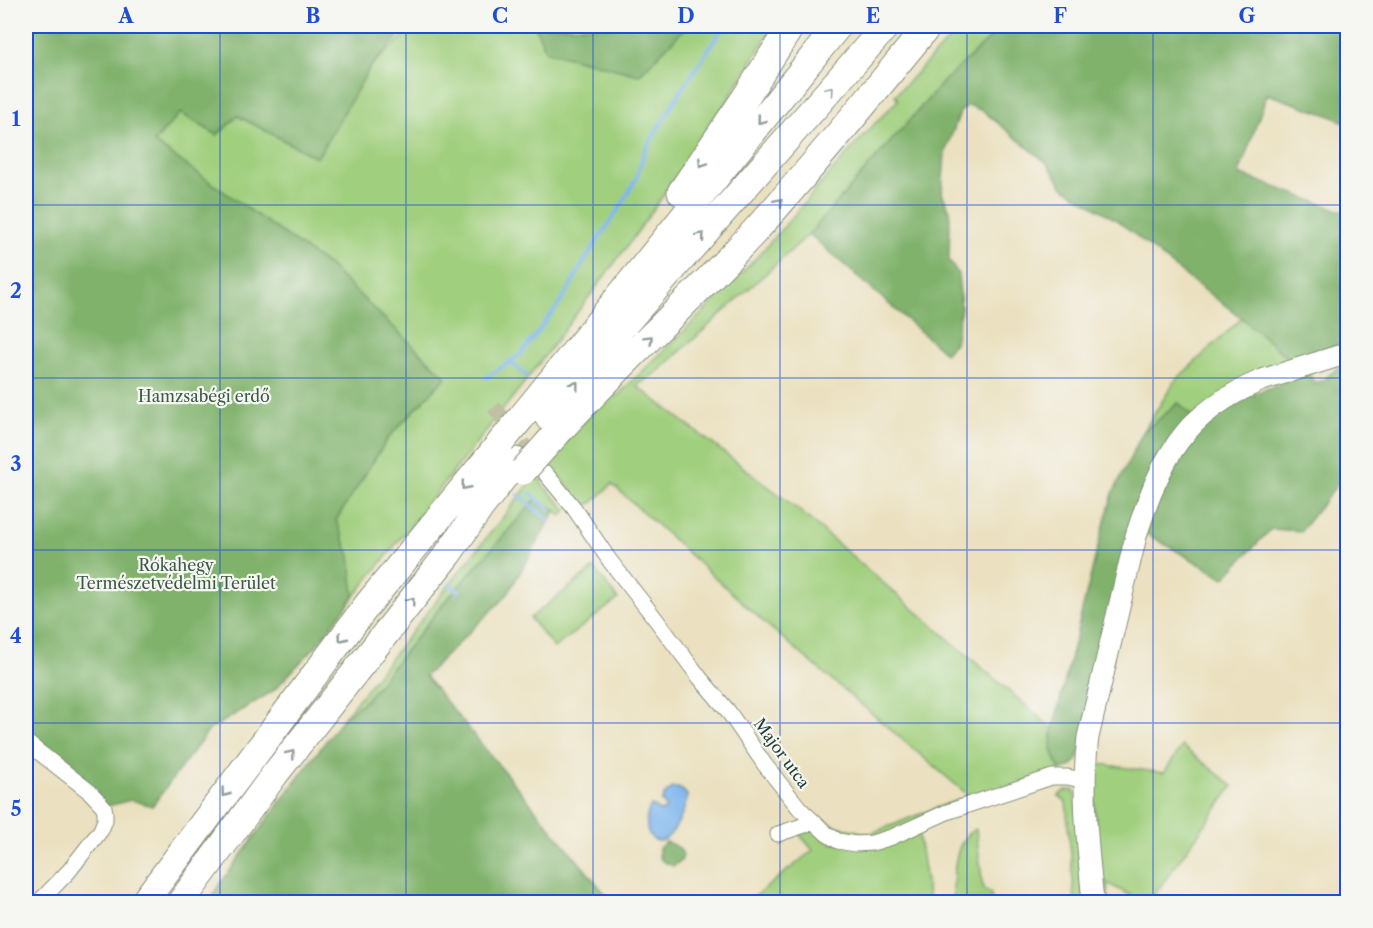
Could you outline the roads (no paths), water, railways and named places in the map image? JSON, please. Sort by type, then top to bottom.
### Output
[{"type":"highway","points":[[181,903],[275,774],[448,554],[480,508],[522,462],[564,343],[697,170],[791,26]]},
{"type":"highway","points":[[144,903],[368,604],[522,462],[537,422],[838,26]]},
{"type":"highway","points":[[537,422],[886,26]]},
{"type":"highway","points":[[537,422],[575,412],[740,246],[835,138],[928,26]]},
{"type":"highway","points":[[835,138],[940,26]]},
{"type":"main road","points":[[1093,903],[1085,759],[1092,715],[1129,564],[1152,490],[1168,456],[1195,422],[1212,407],[1236,392],[1276,375],[1347,353]]},
{"type":"street","name":"Major utca","points":[[522,462],[574,508],[610,561],[728,711],[765,765],[800,809],[838,841],[855,844],[872,843],[892,837],[947,813],[1052,777],[1068,777],[1085,781]]},
{"type":"street","points":[[26,742],[90,792],[104,807],[105,820],[101,830],[69,871],[39,903]]},
{"type":"street","points":[[778,834],[814,822]]},
{"type":"water","points":[[673,788],[681,789],[687,795],[685,807],[670,835],[660,841],[655,840],[648,832],[647,815],[651,806],[664,811],[666,807],[661,801],[664,795]]},
{"type":"waterway","points":[[486,378],[521,354],[562,300],[636,179],[645,150],[724,26]]},
{"type":"waterway","points":[[510,362],[527,376]]},
{"type":"waterway","points":[[530,493],[550,509]]},
{"type":"waterway","points":[[518,495],[549,520]]},
{"type":"waterway","points":[[450,584],[458,591]]},
{"type":"tunnel","points":[[494,407],[537,462]]},
{"type":"park label","name":"Hamzsabégi erdő","points":[[204,396]]},
{"type":"park label","name":"Rókahegy Természetvédelmi Terület","points":[[176,574]]}]
